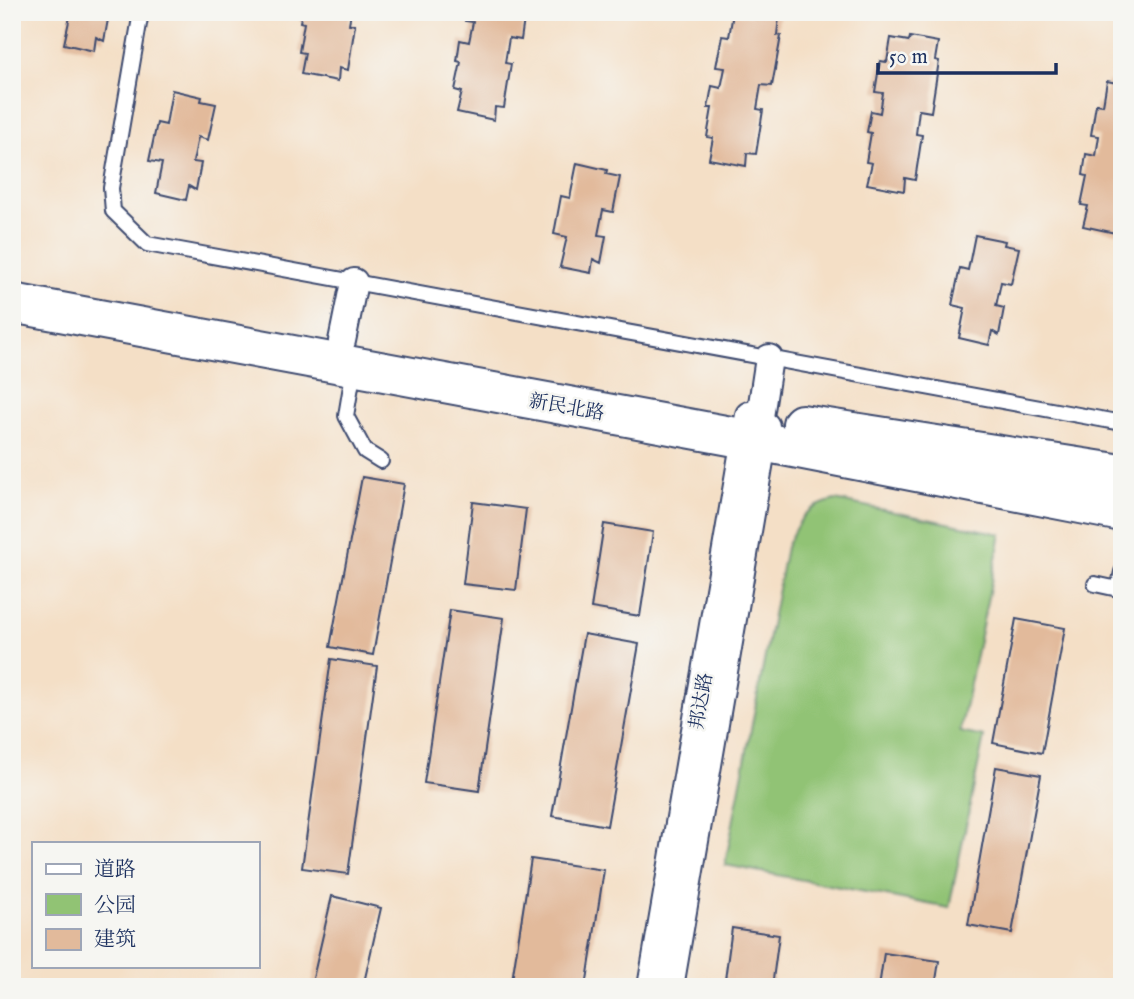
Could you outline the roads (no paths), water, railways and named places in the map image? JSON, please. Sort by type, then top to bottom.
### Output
[{"type":"street","name":"新民北路","points":[[12,281],[348,354]]},
{"type":"street","points":[[348,354],[354,282]]},
{"type":"street","name":"新民北路","points":[[12,303],[348,354],[757,426],[1122,474]]},
{"type":"street","points":[[757,426],[769,358]]},
{"type":"street","name":"新民北路","points":[[757,426],[1122,512]]},
{"type":"street","name":"邦达路","points":[[651,987],[757,426]]},
{"type":"street","name":"邦达路","points":[[670,987],[757,426]]},
{"type":"lane","points":[[141,12],[111,188],[113,211],[147,244],[1122,423]]},
{"type":"lane","points":[[348,354],[346,416],[365,451],[381,461]]},
{"type":"lane","points":[[1095,584],[1118,589],[1122,572]]}]
